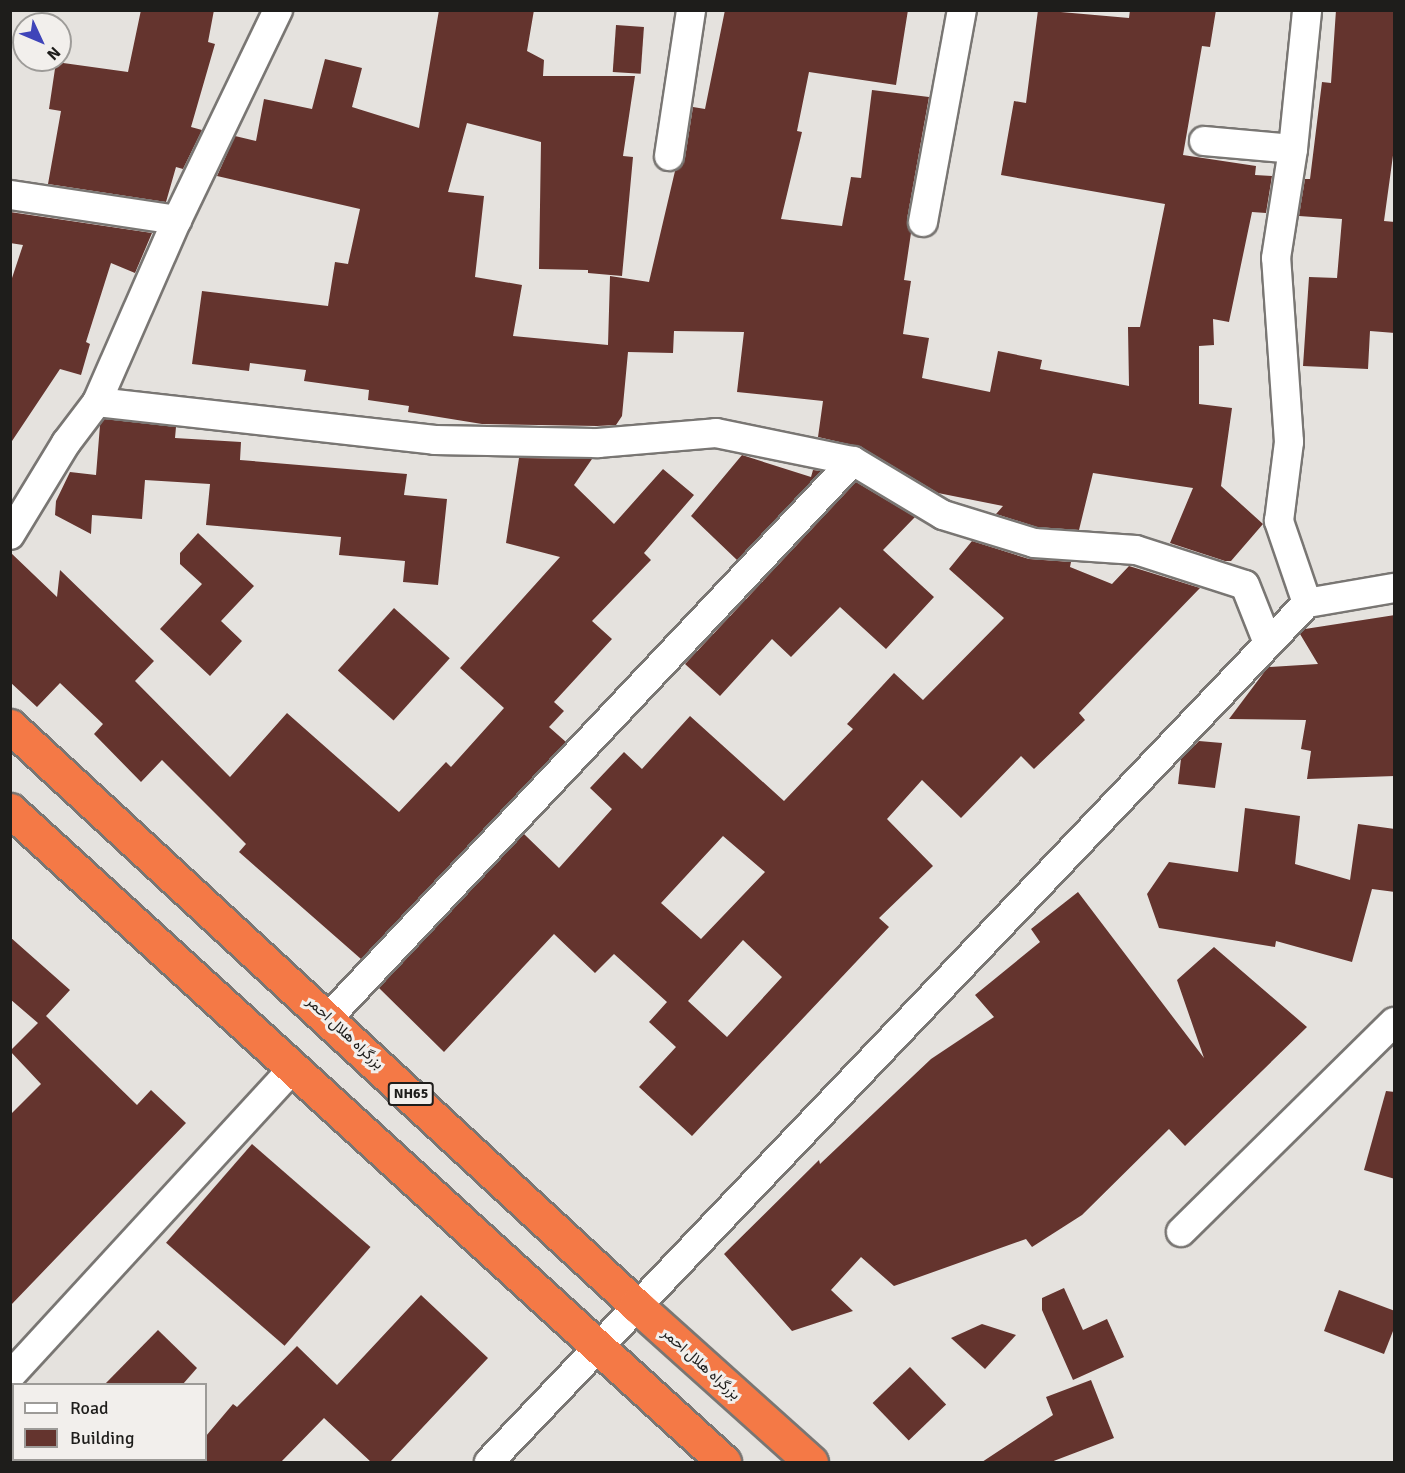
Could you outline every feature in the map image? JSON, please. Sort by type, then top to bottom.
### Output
[{"type":"highway","name":"بزرگراه هلال احمر","points":[[10,726],[328,1017],[636,1305],[811,1462]]},
{"type":"highway","points":[[10,810],[724,1462]]},
{"type":"street","points":[[10,535],[66,443],[98,402],[177,220],[278,10]]},
{"type":"street","points":[[669,156],[691,10]]},
{"type":"street","points":[[923,222],[962,10]]},
{"type":"street","points":[[1307,10],[1293,149],[1276,258],[1289,442],[1279,521],[1307,603]]},
{"type":"street","points":[[1204,141],[1293,149]]},
{"type":"street","points":[[10,195],[177,220]]},
{"type":"street","points":[[98,402],[435,440],[598,443],[716,433],[853,461],[943,515],[1034,543],[1136,550],[1245,585],[1268,643]]},
{"type":"street","points":[[328,1017],[853,461]]},
{"type":"street","points":[[489,1462],[636,1305],[1307,603],[1395,588]]},
{"type":"street","points":[[1182,1232],[1395,1022]]},
{"type":"street","points":[[10,1376],[293,1068]]},
{"type":"building","points":[[141,10],[214,10],[208,42],[215,44],[191,127],[202,130],[183,169],[176,167],[166,202],[48,184],[61,111],[49,109],[55,72],[72,72],[72,64],[128,72]]},
{"type":"building","points":[[439,10],[534,10],[527,51],[544,60],[543,76],[635,76],[623,156],[633,157],[622,276],[588,273],[588,270],[539,269],[541,142],[467,123],[448,192],[484,196],[475,277],[522,285],[513,336],[608,345],[610,276],[649,282],[675,171],[685,158],[693,107],[705,109],[725,10],[908,10],[896,85],[809,72],[797,131],[802,132],[781,219],[842,226],[851,177],[861,178],[872,90],[929,97],[907,219],[911,233],[904,280],[911,281],[903,334],[929,338],[922,378],[990,392],[998,351],[1042,360],[1040,369],[1129,386],[1128,327],[1140,327],[1165,204],[1001,175],[1014,101],[1026,103],[1038,10],[1129,18],[1130,10],[1216,10],[1210,47],[1202,46],[1183,155],[1256,166],[1255,175],[1272,176],[1266,213],[1252,212],[1229,322],[1213,319],[1214,345],[1199,346],[1199,404],[1232,408],[1221,486],[1263,524],[1231,561],[1225,561],[1170,543],[1193,488],[1093,473],[1079,530],[1037,527],[996,514],[1003,506],[938,493],[861,447],[818,437],[823,401],[737,392],[744,332],[674,331],[673,353],[628,352],[622,416],[616,425],[482,424],[408,412],[409,406],[368,400],[369,390],[304,381],[306,370],[250,363],[249,371],[192,364],[202,291],[328,306],[335,262],[348,264],[360,209],[217,176],[235,136],[256,141],[264,99],[312,109],[325,59],[362,68],[352,107],[419,128]]},
{"type":"building","points":[[1336,10],[1395,10],[1395,141],[1384,221],[1395,222],[1395,333],[1370,331],[1368,369],[1303,366],[1309,277],[1337,278],[1342,219],[1299,216],[1305,179],[1310,179],[1322,82],[1331,83]]},
{"type":"building","points":[[616,25],[644,27],[641,74],[613,72]]},
{"type":"building","points":[[10,212],[152,233],[135,273],[111,263],[86,342],[90,344],[81,375],[60,369],[10,444],[10,284],[23,245],[10,243]]},
{"type":"building","points":[[104,419],[176,427],[175,438],[241,442],[240,460],[407,474],[404,495],[447,499],[438,585],[403,582],[405,561],[339,555],[341,537],[206,525],[210,484],[145,480],[142,519],[92,515],[91,534],[55,515],[56,501],[70,472],[96,475],[100,425]]},
{"type":"building","points":[[742,455],[811,477],[813,470],[821,471],[737,560],[691,516]]},
{"type":"building","points":[[519,458],[592,459],[574,485],[614,524],[663,469],[694,495],[644,553],[651,560],[592,621],[612,639],[554,702],[564,711],[549,727],[566,742],[361,959],[239,852],[246,844],[162,760],[141,782],[94,734],[103,724],[60,683],[37,707],[10,682],[10,552],[57,597],[60,570],[154,661],[135,681],[230,777],[287,713],[399,812],[446,762],[451,767],[504,708],[460,668],[560,557],[506,543]]},
{"type":"building","points":[[856,482],[915,517],[883,550],[934,597],[886,649],[840,607],[791,657],[772,639],[720,696],[685,664]]},
{"type":"building","points":[[198,533],[254,586],[221,621],[242,641],[210,676],[160,629],[202,584],[180,564],[180,553]]},
{"type":"building","points":[[972,541],[1029,559],[1071,562],[1070,567],[1112,584],[1129,566],[1200,588],[1079,713],[1085,720],[1034,769],[1021,756],[961,818],[922,780],[887,819],[933,866],[879,918],[889,927],[692,1136],[639,1087],[676,1047],[649,1022],[667,1002],[614,954],[595,973],[554,934],[444,1052],[379,988],[524,834],[559,868],[612,809],[590,788],[624,752],[642,769],[690,716],[784,801],[853,729],[847,724],[894,673],[923,700],[1004,618],[949,569]],"holes":[[[723,836],[765,872],[701,939],[661,903]],[[743,940],[782,977],[727,1037],[688,1001]]]},
{"type":"building","points":[[394,608],[450,658],[394,721],[338,670]]},
{"type":"building","points":[[1395,615],[1395,776],[1307,779],[1311,751],[1301,749],[1306,720],[1229,719],[1268,667],[1318,664],[1300,634],[1305,629]]},
{"type":"building","points":[[1199,741],[1222,743],[1215,788],[1178,784],[1181,759]]},
{"type":"building","points":[[1245,808],[1300,816],[1295,864],[1350,880],[1358,824],[1395,829],[1395,892],[1372,889],[1352,962],[1276,941],[1275,947],[1159,928],[1147,894],[1169,862],[1238,872]]},
{"type":"building","points":[[1078,892],[1204,1058],[1177,980],[1214,947],[1307,1027],[1185,1146],[1169,1129],[1082,1215],[1032,1247],[1026,1239],[894,1286],[861,1257],[831,1290],[853,1311],[792,1331],[724,1254],[819,1160],[820,1164],[931,1059],[994,1017],[975,995],[1040,942],[1031,929]]},
{"type":"building","points":[[10,937],[70,990],[46,1016],[137,1105],[151,1090],[186,1123],[10,1306],[10,1115],[41,1084],[10,1051],[38,1023],[10,999]]},
{"type":"building","points":[[1386,1091],[1395,1092],[1395,1179],[1364,1170]]},
{"type":"building","points":[[252,1144],[370,1247],[285,1346],[166,1243]]},
{"type":"building","points":[[1064,1288],[1083,1330],[1107,1319],[1124,1357],[1073,1380],[1042,1310],[1042,1298]]},
{"type":"building","points":[[1339,1290],[1395,1311],[1395,1326],[1384,1354],[1324,1331]]},
{"type":"building","points":[[421,1295],[488,1358],[390,1462],[371,1462],[324,1418],[281,1462],[206,1462],[207,1435],[233,1404],[237,1407],[297,1346],[337,1385]]},
{"type":"building","points":[[982,1324],[1016,1335],[985,1369],[951,1338]]},
{"type":"building","points":[[158,1330],[197,1368],[184,1383],[106,1383]]},
{"type":"building","points":[[910,1367],[946,1404],[909,1441],[873,1403]]},
{"type":"building","points":[[1091,1380],[1114,1438],[1051,1462],[982,1462],[1053,1415],[1046,1397]]}]
